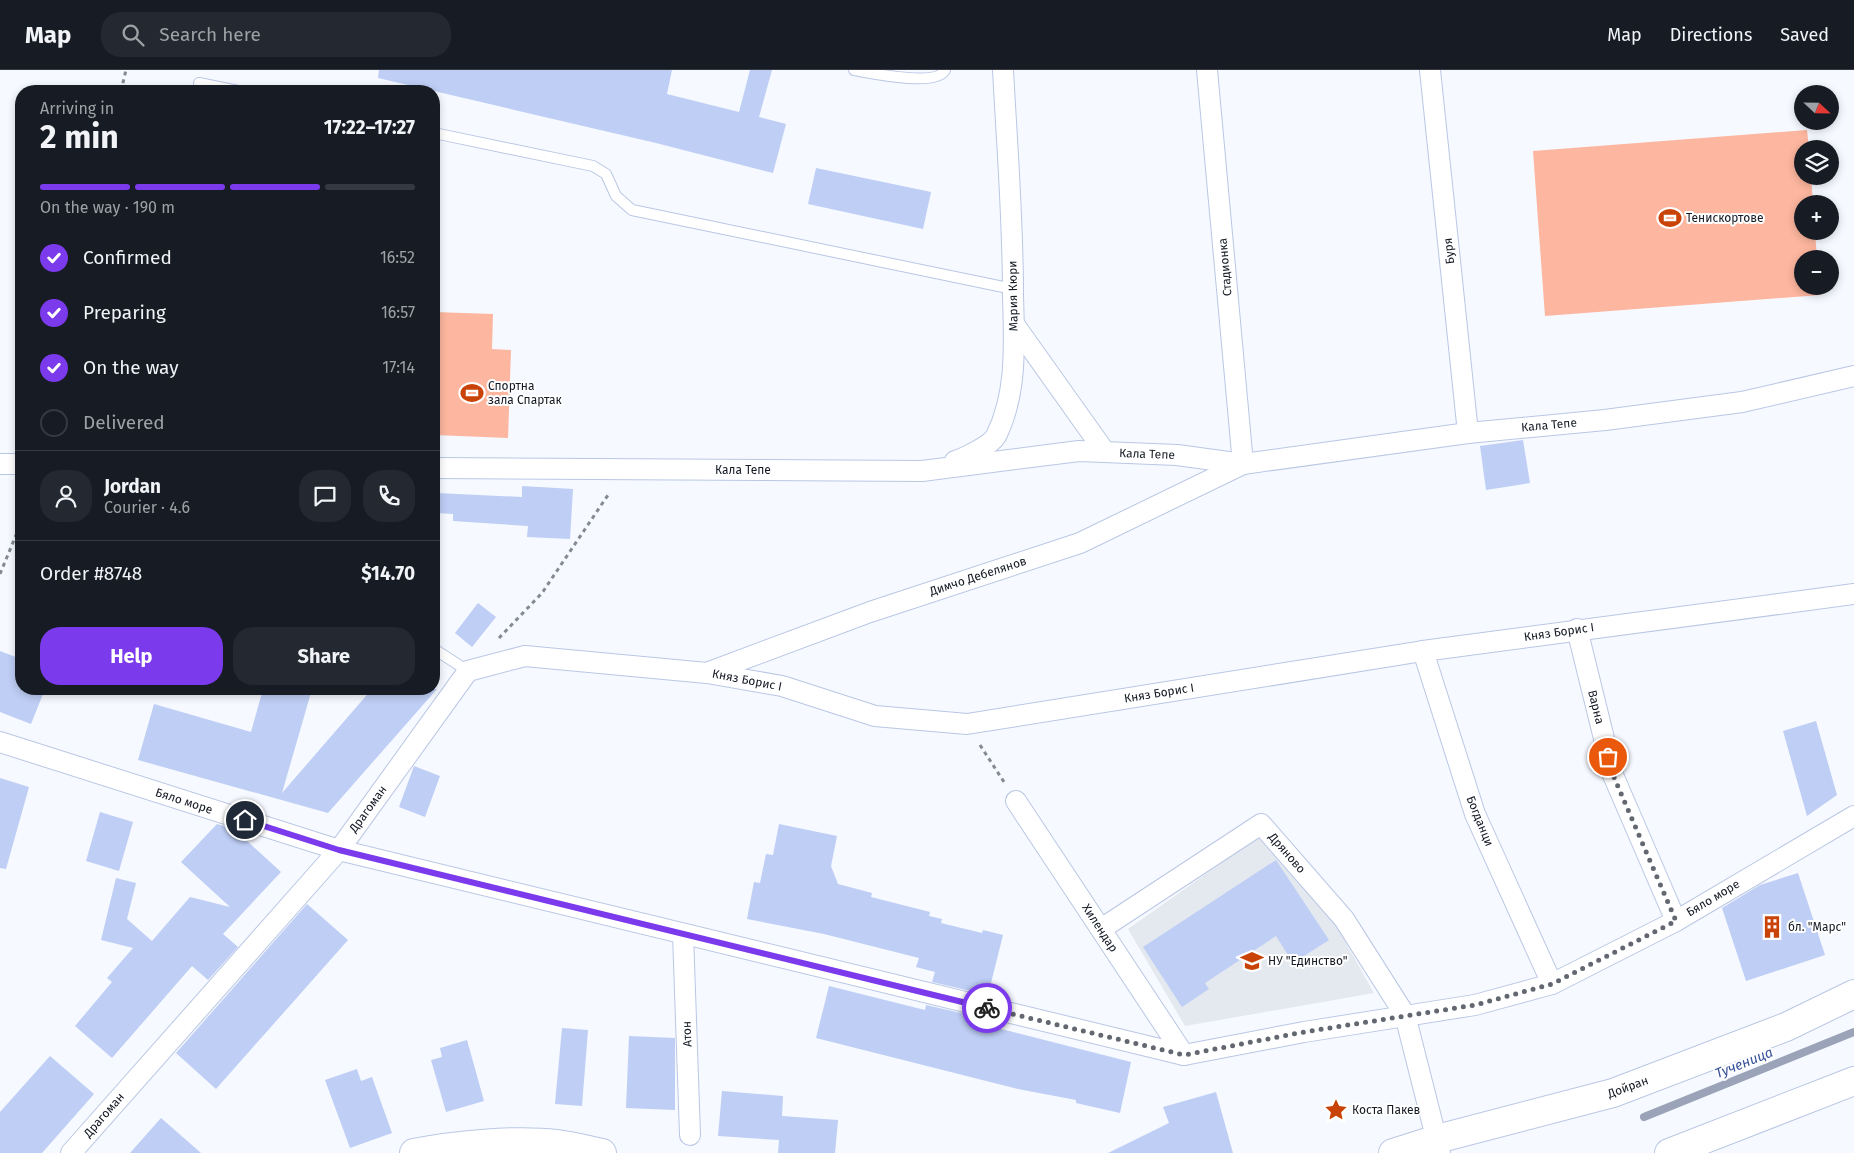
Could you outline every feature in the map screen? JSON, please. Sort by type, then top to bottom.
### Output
[{"type":"main road","name":"Дойран","points":[[1393,1153],[1438,1146],[1613,1093],[1786,1027],[1854,994]]},
{"type":"main road","points":[[1669,1153],[1854,1081]]},
{"type":"main road","points":[[414,1153],[446,1146],[531,1143],[556,1144],[602,1153]]},
{"type":"street","name":"Мария Кюри","points":[[922,471],[966,458],[996,438],[1011,393],[1014,324],[1002,70]]},
{"type":"street","name":"Стадионка","points":[[1207,70],[1243,464]]},
{"type":"street","name":"Буря","points":[[1430,70],[1468,433]]},
{"type":"street","points":[[1014,324],[1105,452]]},
{"type":"street","name":"Кала Тепе","points":[[440,468],[922,471],[1079,452],[1177,454],[1243,464],[1468,433],[1604,420],[1742,402],[1854,376]]},
{"type":"street","points":[[0,464],[15,464]]},
{"type":"street","name":"Димчо Дебелянов","points":[[707,672],[870,612],[1080,542],[1243,464]]},
{"type":"street","name":"Княз Борис I","points":[[468,671],[525,656],[707,672],[782,686],[876,716],[967,724],[1423,651],[1854,594]]},
{"type":"street","name":"Варна","points":[[1577,630],[1613,775],[1676,921]]},
{"type":"street","name":"Богданци","points":[[1423,651],[1475,814],[1552,984]]},
{"type":"street","name":"Драгоман","points":[[71,1153],[339,850],[468,671]]},
{"type":"street","name":"Бяло море","points":[[0,742],[339,850],[1184,1055],[1405,1015],[1475,1005],[1552,984],[1676,921],[1854,816]]},
{"type":"street","name":"Хилендар","points":[[1016,801],[1184,1055]]},
{"type":"street","name":"Дряново","points":[[1101,929],[1261,824],[1344,919],[1405,1015]]},
{"type":"street","name":"Атон","points":[[683,934],[690,1135]]},
{"type":"street","points":[[1405,1015],[1438,1146]]},
{"type":"lane","points":[[854,70],[893,76],[933,78],[943,74],[945,70]]},
{"type":"lane","points":[[199,83],[209,85]]},
{"type":"lane","points":[[440,134],[593,166],[606,174],[616,196],[632,210],[1013,289]]},
{"type":"lane","points":[[440,653],[468,671]]},
{"type":"path","points":[[123,85],[126,70]]},
{"type":"path","points":[[468,671],[542,593],[624,470]]},
{"type":"path","points":[[0,574],[15,538]]},
{"type":"path","points":[[967,724],[1016,801]]},
{"type":"shaded area","name":"Тенискортове","points":[[1807,130],[1808,140],[1794,140],[1794,185],[1812,185],[1812,195],[1794,195],[1794,240],[1816,240],[1816,250],[1794,250],[1794,295],[1820,295],[1545,316],[1533,151]]},
{"type":"shaded area","name":"Спортна зала Спартак","points":[[440,312],[493,314],[492,349],[511,350],[508,438],[440,435]]},
{"type":"shaded area","name":"НУ \"Единство\"","points":[[1258,837],[1328,911],[1374,993],[1185,1026],[1128,929]]},
{"type":"building","points":[[379,70],[672,70],[667,94],[739,112],[750,70],[772,70],[759,117],[786,124],[773,173],[656,143],[440,92],[440,85],[408,85],[378,78]]},
{"type":"building","points":[[816,168],[931,192],[923,229],[808,204]]},
{"type":"building","points":[[1523,440],[1530,483],[1486,490],[1480,446]]},
{"type":"building","points":[[522,486],[573,489],[570,539],[527,537],[528,526],[453,521],[453,514],[440,513],[440,493],[522,497]]},
{"type":"building","points":[[478,603],[496,617],[472,647],[455,633]]},
{"type":"building","points":[[0,651],[15,657],[15,695],[43,695],[31,724],[0,712]]},
{"type":"building","points":[[261,695],[310,695],[282,793],[367,695],[432,695],[328,813],[138,760],[154,704],[251,732]]},
{"type":"building","points":[[1816,721],[1837,795],[1807,816],[1783,731]]},
{"type":"building","points":[[414,766],[440,776],[425,817],[399,807]]},
{"type":"building","points":[[0,778],[29,787],[6,869],[0,868]]},
{"type":"building","points":[[100,812],[133,822],[119,871],[86,861]]},
{"type":"building","points":[[217,824],[234,829],[281,872],[223,934],[238,947],[208,980],[192,966],[112,1058],[75,1026],[112,982],[107,978],[133,948],[101,940],[116,878],[136,883],[127,919],[152,941],[190,897],[230,907],[181,862]]},
{"type":"building","points":[[779,824],[837,836],[831,866],[838,884],[872,893],[871,897],[930,912],[929,916],[942,919],[941,923],[982,933],[983,930],[1003,935],[988,995],[932,982],[935,972],[916,967],[919,958],[824,934],[747,919],[754,882],[760,883],[766,854],[773,855]]},
{"type":"building","points":[[1276,860],[1329,940],[1293,963],[1276,936],[1205,983],[1209,989],[1182,1007],[1143,947]]},
{"type":"building","name":"бл. \"Марс\"","points":[[1798,873],[1825,955],[1746,981],[1722,908],[1760,885]]},
{"type":"building","points":[[307,904],[348,940],[216,1089],[176,1053]]},
{"type":"building","points":[[829,986],[925,1010],[926,1005],[983,1018],[981,1024],[1131,1062],[1120,1113],[1076,1103],[1076,1100],[1018,1089],[816,1038]]},
{"type":"building","points":[[562,1028],[588,1030],[582,1106],[555,1104]]},
{"type":"building","points":[[629,1036],[675,1038],[675,1110],[626,1108]]},
{"type":"building","points":[[467,1040],[484,1101],[446,1112],[431,1060],[442,1057],[440,1048]]},
{"type":"building","points":[[50,1056],[94,1094],[42,1153],[0,1153],[0,1112]]},
{"type":"building","points":[[357,1069],[361,1081],[372,1077],[392,1133],[350,1148],[325,1080]]},
{"type":"building","points":[[722,1091],[783,1096],[782,1116],[838,1120],[835,1153],[778,1153],[779,1140],[718,1136]]},
{"type":"building","points":[[1216,1092],[1233,1153],[1108,1153],[1169,1123],[1163,1107]]},
{"type":"building","points":[[161,1118],[201,1153],[130,1153]]},
{"type":"waterway","name":"Тученица","points":[[1644,1117],[1854,1032]]},
{"type":"way so far","points":[[987,1008],[1184,1055],[1304,1032],[1475,1005],[1552,984],[1676,921],[1613,775],[1608,757]]},
{"type":"place","name":"Тенискортове","points":[[1670,218]]},
{"type":"place","name":"Спортна зала Спартак","points":[[472,393]]},
{"type":"place","name":"бл. \"Марс\"","points":[[1772,927]]},
{"type":"place","name":"НУ \"Единство\"","points":[[1252,961]]},
{"type":"place","name":"Коста Пакев","points":[[1336,1110]]},
{"type":"route","points":[[245,820],[339,850],[735,945],[987,1008]]}]
